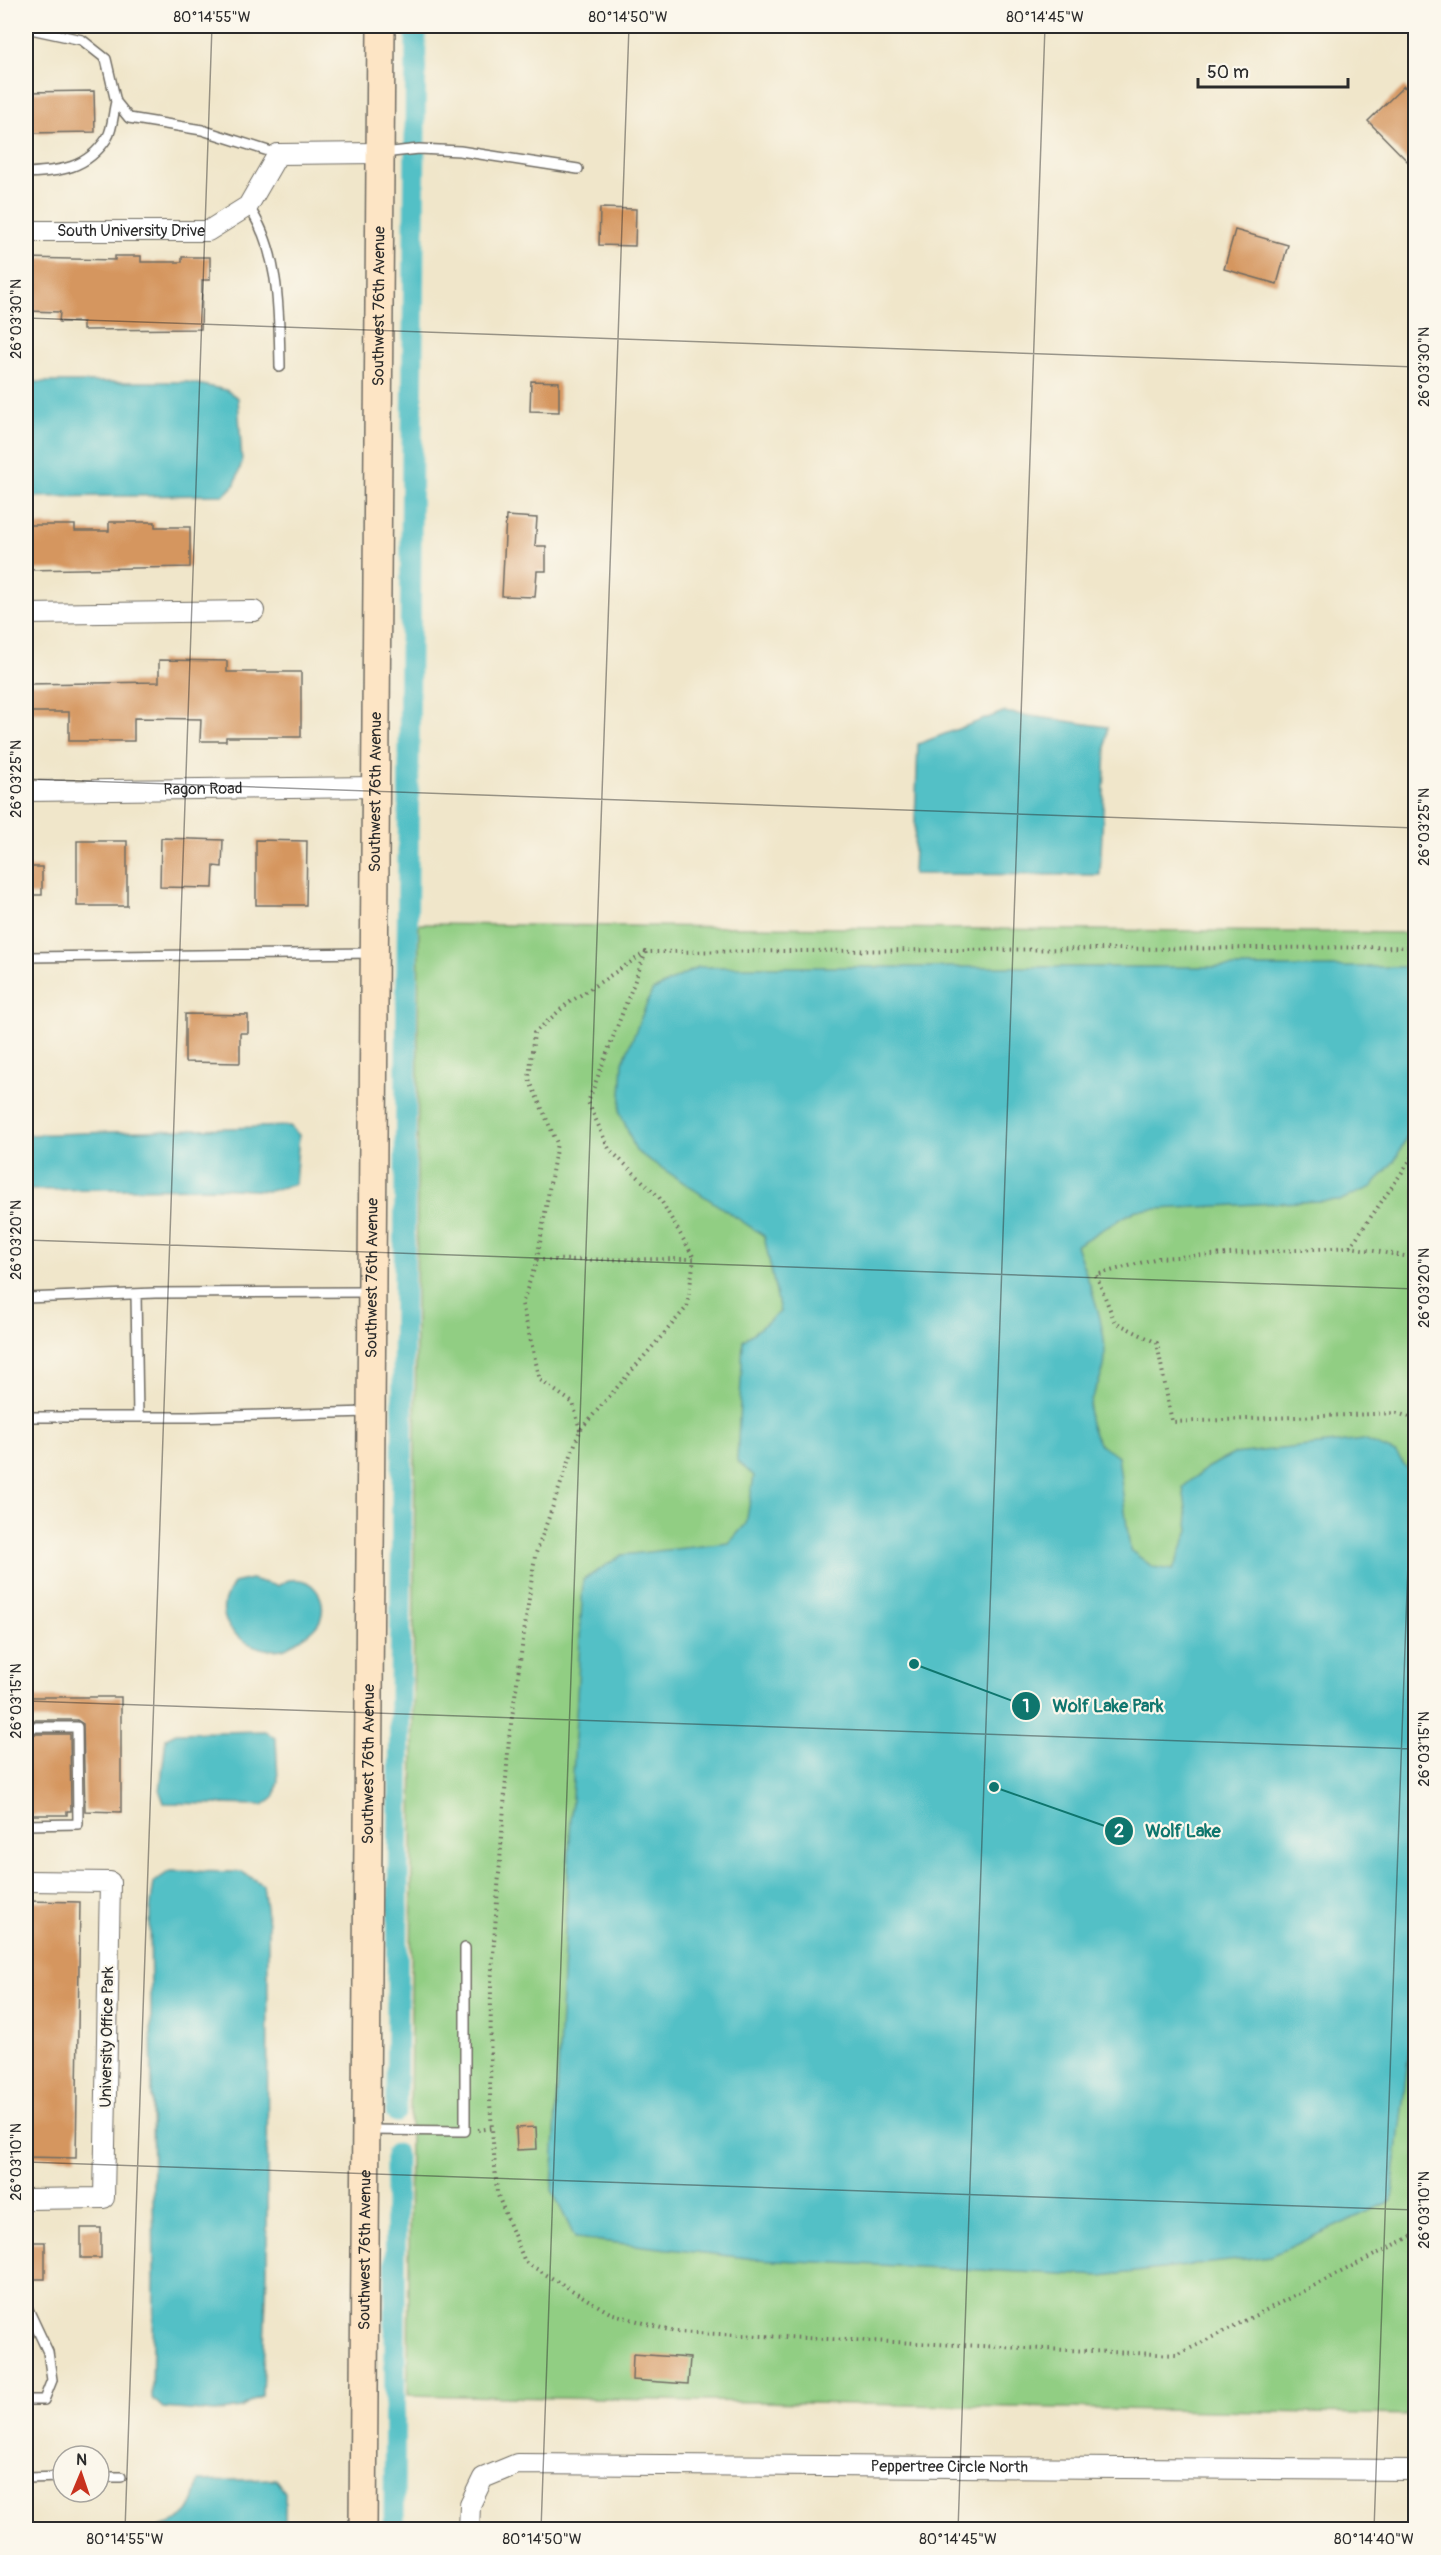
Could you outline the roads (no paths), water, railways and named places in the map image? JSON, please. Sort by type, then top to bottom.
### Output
[{"type":"street","name":"Southwest 76th Avenue","points":[[363,2529],[381,26]]},
{"type":"street","points":[[278,154],[380,153]]},
{"type":"street","name":"South University Drive","points":[[26,231],[208,231],[248,206],[278,154]]},
{"type":"street","points":[[26,614],[254,611]]},
{"type":"street","name":"Ragon Road","points":[[26,792],[377,787]]},
{"type":"street","name":"University Office Park","points":[[26,1881],[110,1882],[104,2198],[26,2199]]},
{"type":"street","name":"Peppertree Circle North","points":[[469,2529],[470,2505],[483,2478],[517,2464],[1416,2470]]},
{"type":"lane","points":[[26,28],[82,40],[106,59],[116,102],[108,137],[85,160],[66,170],[26,173]]},
{"type":"lane","points":[[116,102],[129,118],[202,130],[278,154]]},
{"type":"lane","points":[[380,153],[419,149],[460,151],[578,170]]},
{"type":"lane","points":[[248,206],[260,222],[270,247],[280,328],[280,367]]},
{"type":"lane","points":[[26,957],[375,953]]},
{"type":"lane","points":[[26,1298],[136,1294],[373,1292]]},
{"type":"lane","points":[[136,1294],[138,1417]]},
{"type":"lane","points":[[26,1417],[372,1412]]},
{"type":"lane","points":[[26,1727],[77,1727],[78,1824],[26,1825]]},
{"type":"lane","points":[[366,2130],[465,2130],[465,1948]]},
{"type":"lane","points":[[26,2305],[48,2352],[52,2380],[44,2400],[26,2400]]},
{"type":"lane","points":[[26,2478],[51,2477]]},
{"type":"lane","points":[[111,2477],[121,2477]]},
{"type":"water","points":[[26,382],[188,382],[226,390],[238,398],[242,462],[235,484],[224,495],[26,497]]},
{"type":"water","points":[[1003,712],[1107,727],[1100,875],[913,874],[918,744]]},
{"type":"water","points":[[698,967],[1415,967],[1415,1121],[1395,1160],[1372,1187],[1341,1200],[1136,1210],[1076,1245],[1104,1337],[1104,1366],[1089,1409],[1090,1423],[1099,1444],[1118,1456],[1130,1550],[1153,1567],[1173,1570],[1189,1530],[1183,1487],[1208,1467],[1234,1454],[1364,1440],[1396,1453],[1415,1479],[1416,1993],[1391,2201],[1271,2256],[1102,2276],[755,2259],[575,2238],[552,2190],[583,1580],[622,1555],[729,1543],[746,1524],[754,1476],[737,1461],[743,1341],[780,1312],[764,1236],[636,1151],[620,1112],[623,1062],[652,991]]},
{"type":"water","points":[[290,1126],[299,1135],[295,1184],[269,1191],[216,1188],[26,1190],[26,1135]]},
{"type":"water","points":[[251,1579],[277,1586],[289,1580],[305,1581],[311,1585],[320,1596],[322,1603],[321,1618],[318,1624],[302,1638],[282,1649],[262,1648],[242,1639],[227,1624],[224,1604],[233,1583]]},
{"type":"water","points":[[265,1731],[276,1739],[278,1781],[275,1796],[263,1805],[164,1803],[160,1792],[166,1738],[176,1733]]},
{"type":"water","points":[[170,1871],[242,1872],[263,1885],[268,1924],[267,2272],[262,2395],[241,2408],[215,2412],[163,2408],[152,2398],[154,2281],[150,1911],[154,1882]]},
{"type":"water","points":[[275,2479],[285,2492],[285,2529],[160,2529],[184,2517],[192,2506],[199,2481]]},
{"type":"waterway","points":[[396,2112],[413,547],[416,26]]},
{"type":"waterway","points":[[394,2530],[396,2154]]},
{"type":"place","name":"Wolf Lake Park","points":[[914,1664]]},
{"type":"place","name":"Wolf Lake","points":[[994,1787]]}]
